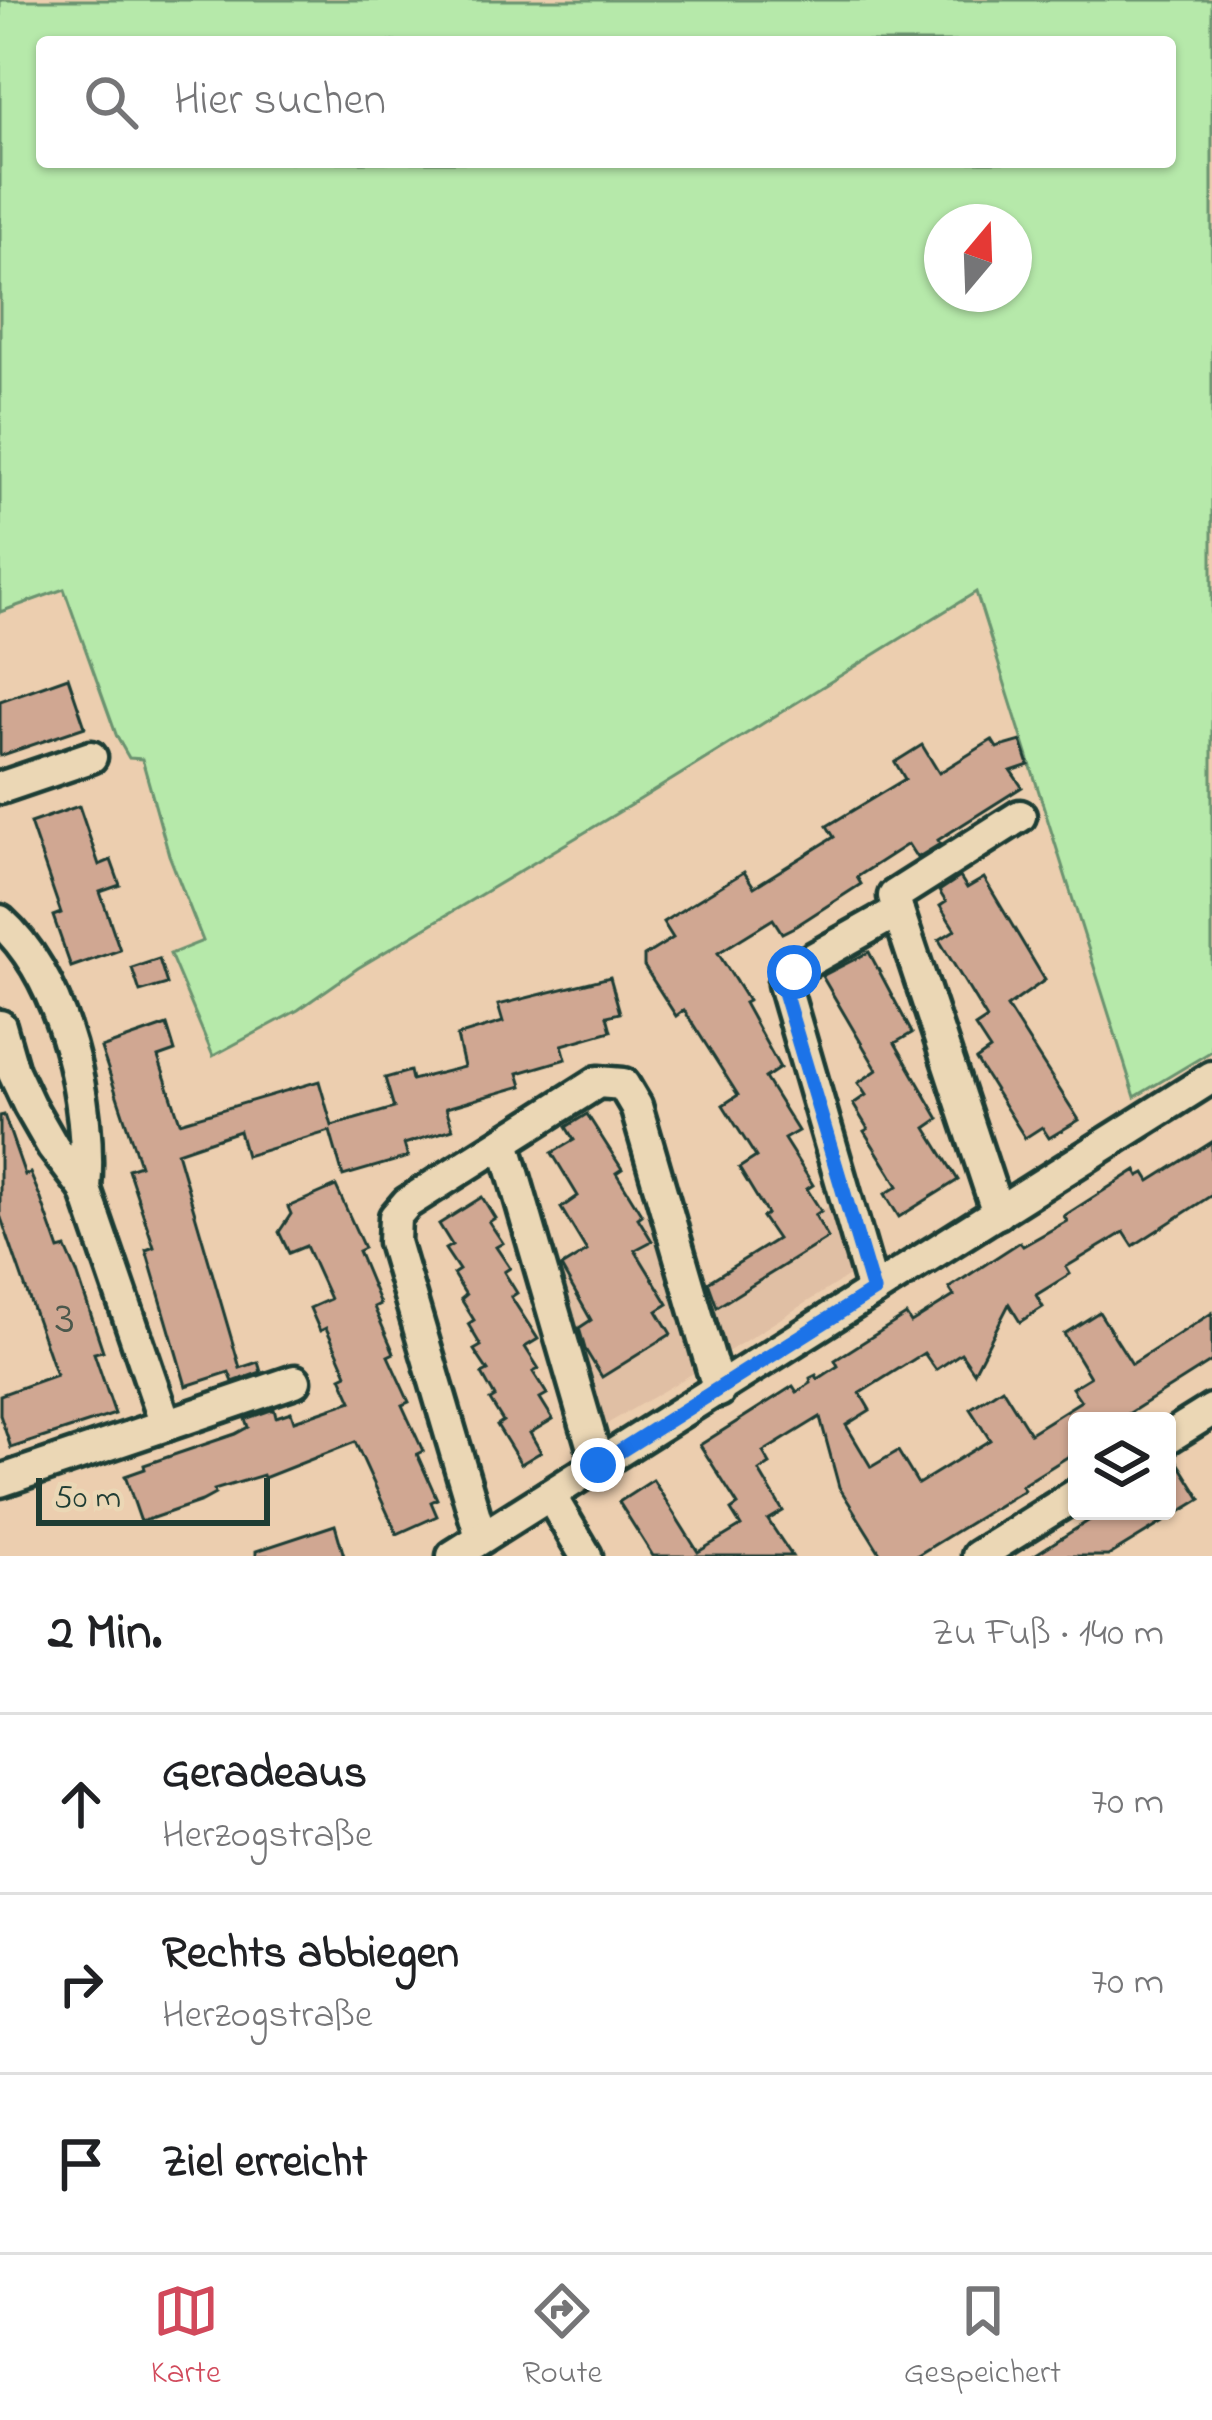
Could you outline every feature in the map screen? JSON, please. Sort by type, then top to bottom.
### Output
[{"type":"street","points":[[0,788],[91,757]]},
{"type":"street","points":[[998,1213],[894,896],[1020,816]]},
{"type":"street","points":[[873,1291],[784,984],[800,966],[898,910]]},
{"type":"street","points":[[0,921],[20,944],[69,1038],[87,1142],[86,1189]]},
{"type":"street","points":[[0,1026],[29,1105],[53,1147],[86,1189],[166,1425]]},
{"type":"street","points":[[453,1556],[1212,1077]]},
{"type":"street","points":[[481,1537],[393,1229],[395,1217],[407,1203],[598,1082],[617,1082],[627,1088],[636,1106],[719,1391]]},
{"type":"street","points":[[504,1142],[598,1465]]},
{"type":"street","points":[[0,1481],[295,1381]]},
{"type":"street","points":[[1176,1432],[1212,1410]]},
{"type":"street","points":[[550,1495],[586,1556]]},
{"type":"street","points":[[978,1556],[1068,1500]]},
{"type":"shaded area","points":[[831,1205],[850,1275],[721,1356],[699,1287]]},
{"type":"shaded area","points":[[653,1210],[697,1371],[607,1424],[598,1417],[554,1271]]},
{"type":"green space","points":[[0,0],[1212,0],[1212,1051],[1135,1097],[976,592],[358,968],[298,1010],[213,1056],[170,954],[203,941],[169,855],[142,759],[129,758],[117,737],[64,589],[0,612]]},
{"type":"building","points":[[68,677],[85,727],[0,756],[0,701]]},
{"type":"building","points":[[992,740],[997,748],[1021,741],[1029,765],[1011,771],[1022,787],[917,858],[908,844],[857,877],[861,884],[796,926],[782,933],[773,919],[718,953],[748,1001],[744,1003],[780,1068],[765,1078],[798,1131],[784,1139],[813,1185],[807,1189],[821,1211],[815,1215],[828,1238],[717,1307],[708,1282],[777,1239],[739,1168],[756,1157],[723,1105],[738,1095],[684,1010],[676,1016],[644,966],[644,956],[673,938],[663,922],[690,905],[744,872],[754,887],[834,837],[827,826],[905,779],[895,762],[922,745],[939,773]]},
{"type":"building","points":[[79,806],[99,865],[111,860],[120,885],[100,892],[120,950],[71,967],[53,916],[61,913],[30,823]]},
{"type":"building","points":[[960,877],[967,888],[984,878],[1045,980],[1007,1007],[1079,1120],[1049,1138],[1042,1127],[1025,1138],[976,1060],[990,1050],[975,1027],[987,1019],[939,940],[955,930],[940,906],[946,902],[939,891]]},
{"type":"building","points":[[869,952],[912,1033],[895,1043],[939,1119],[926,1128],[958,1180],[899,1217],[885,1194],[898,1186],[853,1104],[866,1095],[858,1083],[877,1070],[822,976]]},
{"type":"building","points":[[159,959],[167,984],[140,992],[132,968]]},
{"type":"building","points":[[610,977],[620,1013],[607,1016],[611,1031],[562,1045],[566,1059],[518,1073],[522,1086],[446,1108],[453,1129],[404,1144],[408,1157],[343,1176],[330,1131],[246,1156],[239,1131],[177,1152],[240,1368],[258,1362],[261,1372],[233,1382],[229,1372],[186,1386],[146,1250],[154,1247],[128,1169],[140,1165],[101,1048],[167,1025],[175,1051],[158,1057],[180,1122],[319,1081],[332,1126],[394,1108],[385,1078],[410,1071],[412,1080],[464,1067],[457,1036],[503,1022],[498,1005]]},
{"type":"building","points":[[587,1114],[622,1169],[616,1173],[652,1241],[635,1250],[668,1304],[657,1311],[671,1334],[602,1377],[579,1328],[591,1320],[561,1267],[587,1251],[561,1208],[578,1196],[552,1153],[574,1140],[566,1127]]},
{"type":"building","points":[[4,1115],[59,1250],[66,1248],[77,1273],[103,1351],[94,1353],[115,1414],[11,1448],[0,1415],[0,1395],[56,1375],[0,1215],[0,1116]]},
{"type":"building","points":[[1212,1142],[1212,1195],[1133,1246],[1124,1232],[1066,1267],[1070,1274],[1036,1295],[1043,1307],[1020,1322],[1009,1304],[974,1372],[961,1353],[936,1370],[924,1353],[860,1393],[870,1410],[846,1425],[871,1467],[898,1451],[918,1484],[990,1440],[970,1409],[1002,1388],[1030,1433],[1081,1401],[1072,1388],[1090,1377],[1064,1334],[1099,1312],[1132,1364],[1212,1313],[1212,1361],[1131,1412],[1068,1412],[1068,1457],[1021,1486],[1024,1490],[916,1556],[882,1556],[839,1487],[820,1417],[763,1452],[770,1464],[759,1471],[783,1511],[768,1520],[792,1556],[653,1556],[619,1502],[653,1480],[698,1552],[741,1526],[731,1510],[738,1505],[700,1445],[793,1386],[797,1392],[811,1383],[810,1378],[816,1375],[818,1379],[838,1366],[835,1360],[906,1315],[911,1323],[954,1296],[949,1288],[1020,1242],[1023,1246],[1067,1221],[1064,1216],[1136,1170],[1150,1181]]},
{"type":"building","points":[[336,1186],[364,1248],[358,1251],[380,1304],[374,1307],[394,1353],[388,1356],[409,1402],[402,1405],[423,1451],[417,1454],[437,1499],[431,1502],[437,1516],[397,1534],[355,1442],[264,1478],[214,1490],[215,1494],[202,1501],[141,1522],[125,1476],[145,1469],[144,1465],[235,1434],[248,1427],[245,1419],[274,1409],[276,1417],[291,1412],[294,1421],[352,1401],[341,1377],[347,1374],[337,1351],[326,1328],[320,1331],[310,1308],[330,1299],[306,1246],[289,1253],[279,1232],[291,1214],[288,1207]]},
{"type":"building","points":[[482,1197],[495,1218],[489,1222],[503,1243],[496,1247],[510,1268],[504,1272],[517,1293],[511,1297],[538,1339],[525,1347],[539,1369],[533,1372],[547,1394],[540,1398],[553,1419],[530,1433],[541,1452],[521,1464],[497,1425],[503,1421],[490,1400],[495,1397],[482,1374],[488,1371],[474,1350],[481,1346],[468,1324],[474,1320],[453,1274],[459,1270],[445,1249],[452,1245],[439,1224]]},
{"type":"building","points":[[1176,1459],[1201,1499],[1176,1514]]},
{"type":"building","points":[[1090,1520],[1167,1520],[1108,1556],[1033,1556]]},
{"type":"building","points":[[335,1525],[344,1556],[256,1556],[256,1551]]},
{"type":"route","points":[[598,1465],[873,1291],[784,992],[786,979],[794,972]]}]
